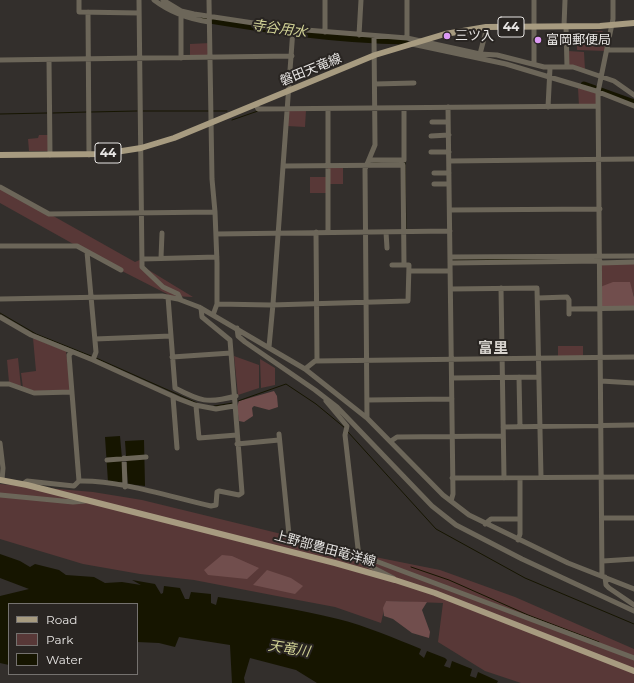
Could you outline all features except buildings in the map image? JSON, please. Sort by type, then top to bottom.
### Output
[{"type":"main road","name":"磐田天竜線","points":[[0,155],[89,155],[141,148],[174,138],[375,56],[421,40],[445,34],[487,27],[612,25],[634,23]]},
{"type":"main road","name":"上野部豊田竜洋線","points":[[1,480],[23,484],[86,501],[335,562],[395,580],[442,596],[634,671]]},
{"type":"street","points":[[79,0],[79,12],[139,13]]},
{"type":"street","points":[[139,0],[142,267],[163,287],[178,294],[181,300]]},
{"type":"street","points":[[154,0],[170,11],[209,19],[293,29],[407,38],[480,54],[497,55],[550,68],[573,67],[614,81],[634,95]]},
{"type":"street","points":[[163,0],[181,13]]},
{"type":"street","points":[[209,0],[212,179],[217,257],[217,304],[213,315]]},
{"type":"street","points":[[325,0],[325,32]]},
{"type":"street","points":[[360,35],[361,0]]},
{"type":"street","points":[[407,0],[407,38]]},
{"type":"street","points":[[534,0],[534,64]]},
{"type":"street","points":[[565,0],[566,67]]},
{"type":"street","points":[[613,0],[612,25],[598,92],[603,576],[606,585],[609,588],[634,605]]},
{"type":"street","points":[[88,12],[89,155]]},
{"type":"street","points":[[181,13],[181,58]]},
{"type":"street","points":[[480,54],[487,27]]},
{"type":"street","points":[[269,347],[274,304],[293,29]]},
{"type":"street","points":[[443,45],[442,37],[445,34]]},
{"type":"street","points":[[367,418],[365,232],[366,165],[375,145],[374,36]]},
{"type":"street","points":[[411,44],[506,64],[598,92],[634,106]]},
{"type":"street","points":[[607,50],[634,50]]},
{"type":"street","points":[[0,60],[292,56]]},
{"type":"street","points":[[48,60],[50,155]]},
{"type":"street","points":[[548,106],[550,68]]},
{"type":"street","points":[[375,84],[414,83]]},
{"type":"street","points":[[256,105],[258,109],[598,106]]},
{"type":"street","points":[[448,107],[453,494],[451,502]]},
{"type":"street","points":[[369,160],[404,160],[404,108]]},
{"type":"street","points":[[328,109],[328,232]]},
{"type":"street","points":[[432,122],[448,122]]},
{"type":"street","points":[[431,136],[449,135]]},
{"type":"street","points":[[431,152],[449,152]]},
{"type":"street","points":[[449,161],[634,159]]},
{"type":"street","points":[[284,166],[403,165],[404,265]]},
{"type":"street","points":[[434,173],[449,173]]},
{"type":"street","points":[[434,184],[449,184]]},
{"type":"street","points":[[0,187],[49,214],[215,212]]},
{"type":"street","points":[[450,210],[600,209]]},
{"type":"street","points":[[216,234],[278,232],[450,231]]},
{"type":"street","points":[[316,232],[317,361]]},
{"type":"street","points":[[386,232],[387,248]]},
{"type":"street","points":[[161,258],[162,233]]},
{"type":"street","points":[[0,246],[77,246],[121,270]]},
{"type":"street","points":[[87,252],[96,354],[93,360]]},
{"type":"street","points":[[600,260],[634,256]]},
{"type":"street","points":[[142,259],[217,257]]},
{"type":"street","points":[[450,260],[600,260],[634,262]]},
{"type":"street","points":[[217,304],[408,301],[409,265],[392,265]]},
{"type":"street","points":[[409,271],[450,271]]},
{"type":"street","points":[[501,288],[504,478]]},
{"type":"street","points":[[450,289],[537,288],[540,478]]},
{"type":"street","points":[[0,299],[91,296],[168,297],[181,300],[201,308],[305,369],[367,418],[451,502],[485,524],[568,564],[634,589]]},
{"type":"street","points":[[168,297],[175,388],[191,396],[216,402],[236,396]]},
{"type":"street","points":[[538,298],[567,298],[569,312],[600,308],[634,308]]},
{"type":"street","points":[[23,484],[27,481],[74,486],[79,481],[90,481],[214,506],[216,504],[217,492],[219,491],[239,495],[242,493],[234,406],[236,403],[236,396],[230,340],[202,317],[201,308]]},
{"type":"street","points":[[0,317],[31,335],[93,360],[196,406],[216,409],[234,406]]},
{"type":"street","points":[[237,328],[238,336],[245,342],[324,397],[360,430],[432,506],[456,525],[522,559],[634,611]]},
{"type":"street","points":[[95,338],[171,336]]},
{"type":"street","points":[[72,352],[69,355],[79,481]]},
{"type":"street","points":[[172,357],[231,353]]},
{"type":"street","points":[[305,369],[317,361],[367,359],[634,357]]},
{"type":"street","points":[[519,377],[520,426]]},
{"type":"street","points":[[452,378],[539,377]]},
{"type":"street","points":[[601,381],[634,383]]},
{"type":"street","points":[[0,384],[9,384],[34,393],[72,392]]},
{"type":"street","points":[[173,397],[177,448]]},
{"type":"street","points":[[324,397],[347,426],[345,435],[359,557],[362,562],[395,580]]},
{"type":"street","points":[[367,400],[452,399]]},
{"type":"street","points":[[196,406],[199,438],[237,435]]},
{"type":"street","points":[[503,427],[634,425]]},
{"type":"street","points":[[391,441],[397,437],[503,436]]},
{"type":"street","points":[[237,444],[279,437],[289,535],[291,538],[359,557],[365,557],[634,658]]},
{"type":"street","points":[[0,444],[1,480]]},
{"type":"street","points":[[107,460],[146,457]]},
{"type":"street","points":[[124,458],[125,487]]},
{"type":"street","points":[[452,478],[634,477]]},
{"type":"street","points":[[518,540],[520,519],[520,478]]},
{"type":"street","points":[[0,495],[73,502],[86,501]]},
{"type":"street","points":[[602,518],[634,518]]},
{"type":"street","points":[[485,524],[491,519],[520,519]]},
{"type":"street","points":[[603,560],[634,559]]},
{"type":"green space","points":[[602,31],[609,36],[606,51],[577,50],[577,39],[589,39],[591,32]]},
{"type":"green space","points":[[210,43],[210,58],[190,58],[190,44]]},
{"type":"green space","points":[[568,51],[584,52],[585,70],[568,65]]},
{"type":"green space","points":[[578,88],[596,93],[597,106],[579,106]]},
{"type":"green space","points":[[288,110],[306,110],[305,127],[287,126]]},
{"type":"green space","points":[[39,135],[48,135],[49,151],[29,151],[28,139],[38,138]]},
{"type":"green space","points":[[328,166],[343,166],[343,184],[328,184],[328,193],[310,193],[310,177],[328,177]]},
{"type":"green space","points":[[0,186],[135,262],[142,259],[142,266],[193,297],[171,296],[118,269],[0,203]]},
{"type":"green space","points":[[634,262],[634,296],[629,282],[600,287],[600,263]]},
{"type":"green space","points":[[33,338],[66,351],[71,390],[34,391],[23,388],[21,373],[36,371]]},
{"type":"green space","points":[[558,346],[583,346],[583,357],[558,357]]},
{"type":"green space","points":[[234,356],[259,365],[259,388],[238,395]]},
{"type":"green space","points":[[18,358],[21,387],[9,382],[7,360]]},
{"type":"green space","points":[[260,359],[275,368],[275,385],[261,388]]},
{"type":"green space","points":[[0,484],[93,492],[142,500],[380,558],[440,570],[515,597],[634,649],[634,683],[521,683],[485,671],[438,642],[443,603],[386,601],[381,623],[335,607],[194,580],[140,574],[83,564],[0,539]]},
{"type":"shaded area","points":[[613,282],[630,282],[634,297],[634,308],[600,308],[600,287]]},
{"type":"shaded area","points":[[274,391],[277,396],[278,407],[269,410],[254,406],[252,408],[253,416],[244,422],[239,421],[237,407],[239,401]]},
{"type":"shaded area","points":[[222,555],[232,556],[259,568],[247,579],[208,575],[204,570]]},
{"type":"shaded area","points":[[267,570],[291,578],[303,586],[295,594],[253,585]]},
{"type":"shaded area","points":[[386,601],[427,602],[422,610],[430,632],[429,638],[412,633],[393,619],[384,616],[383,608]]},
{"type":"water","points":[[120,436],[124,482],[108,482],[105,437]]},
{"type":"water","points":[[144,440],[145,486],[128,484],[125,441]]},
{"type":"water","name":"天竜川","points":[[0,554],[20,561],[30,567],[35,564],[59,570],[66,575],[94,577],[105,583],[122,582],[141,585],[132,580],[155,584],[161,594],[163,593],[164,586],[180,588],[185,599],[189,599],[191,592],[211,594],[211,603],[216,605],[218,597],[323,615],[369,629],[421,649],[419,654],[424,658],[427,651],[445,658],[447,660],[444,666],[450,668],[452,661],[472,669],[470,676],[476,678],[478,672],[498,681],[497,683],[317,683],[296,670],[250,658],[244,678],[245,683],[232,683],[230,645],[179,637],[175,647],[159,643],[138,642],[138,603],[8,603],[8,665],[0,663],[0,596],[29,589],[0,578]]},
{"type":"waterway","name":"寺谷用水","points":[[204,19],[304,34],[354,39],[405,41]]},
{"type":"waterway","name":"寺谷用水","points":[[584,85],[634,103]]},
{"type":"waterway","points":[[91,112],[137,111]]},
{"type":"waterway","points":[[143,111],[209,111]]},
{"type":"waterway","points":[[213,111],[227,111]]},
{"type":"waterway","points":[[232,120],[258,111]]},
{"type":"waterway","points":[[53,113],[87,112]]},
{"type":"waterway","points":[[0,114],[47,113]]},
{"type":"waterway","points":[[373,163],[380,162]]},
{"type":"waterway","points":[[405,162],[406,230]]},
{"type":"waterway","points":[[453,260],[556,259]]},
{"type":"waterway","points":[[0,313],[36,334],[91,356]]},
{"type":"waterway","points":[[96,358],[197,403]]},
{"type":"waterway","points":[[238,401],[286,384],[316,404],[345,428]]},
{"type":"waterway","points":[[214,406],[233,403]]},
{"type":"waterway","points":[[348,432],[436,529],[525,578],[634,624]]},
{"type":"waterway","points":[[411,567],[449,580],[528,615],[599,642]]},
{"type":"place","name":"三ツ入","points":[[447,36]]},
{"type":"place","name":"富岡郵便局","points":[[538,40]]},
{"type":"district","name":"富里","points":[[493,349]]}]
